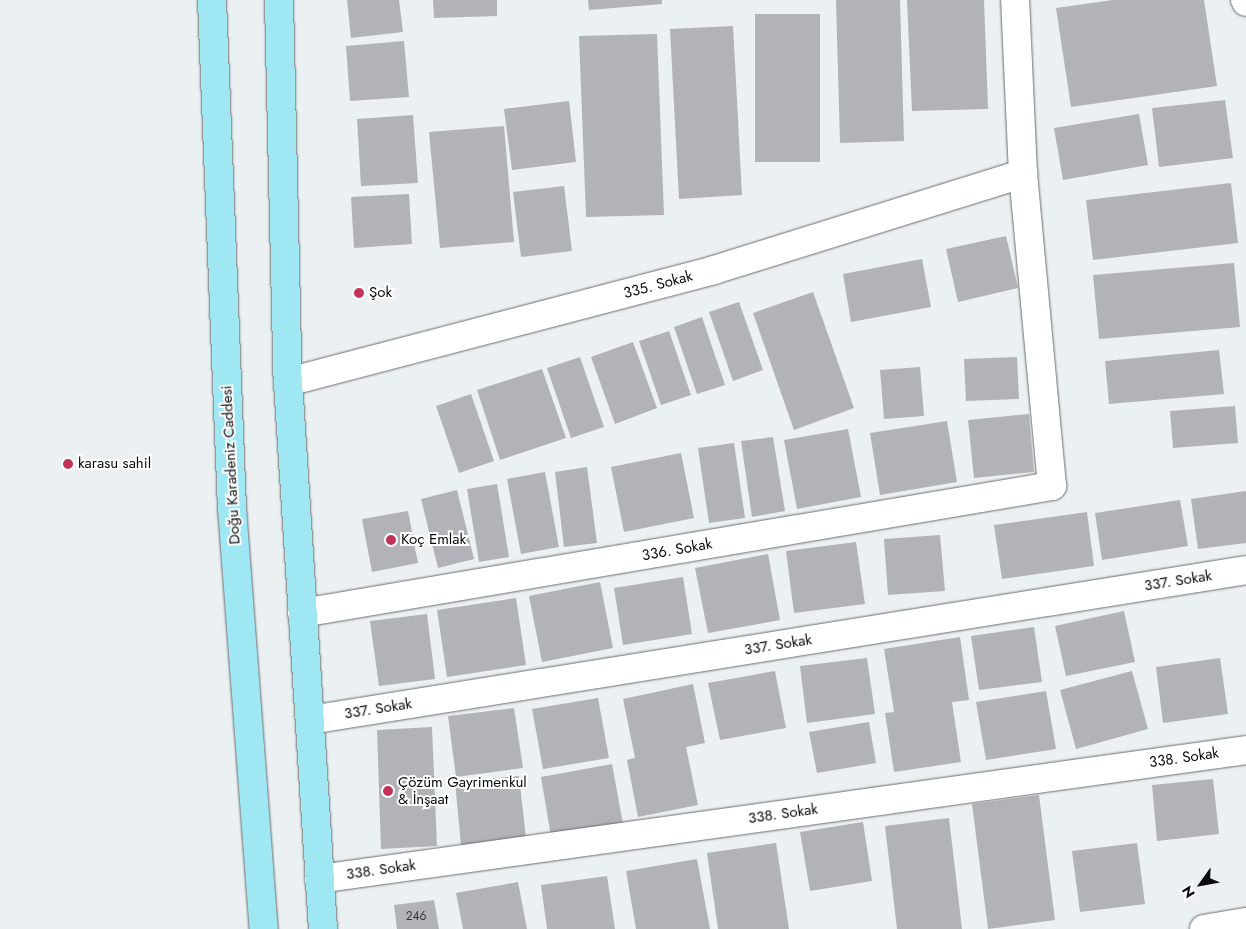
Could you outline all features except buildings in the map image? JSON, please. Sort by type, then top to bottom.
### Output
[{"type":"main road","name":"Doğu Karadeniz Caddesi","points":[[212,0],[232,508],[264,929]]},
{"type":"main road","points":[[280,0],[288,382],[323,929]]},
{"type":"street","points":[[1015,0],[1024,174]]},
{"type":"street","name":"335. Sokak","points":[[288,382],[714,270],[1024,174]]},
{"type":"street","name":"336. Sokak","points":[[302,613],[1052,486],[1024,174]]},
{"type":"street","name":"337. Sokak","points":[[310,720],[1246,570]]},
{"type":"street","name":"338. Sokak","points":[[319,879],[1246,750]]},
{"type":"street","points":[[1204,929],[1246,922]]},
{"type":"place","name":"Şok","points":[[359,293]]},
{"type":"place","name":"karasu sahil","points":[[68,464]]},
{"type":"place","name":"Koç Emlak","points":[[391,540]]},
{"type":"place","name":"Çözüm Gayrimenkul & İnşaat","points":[[388,791]]}]
